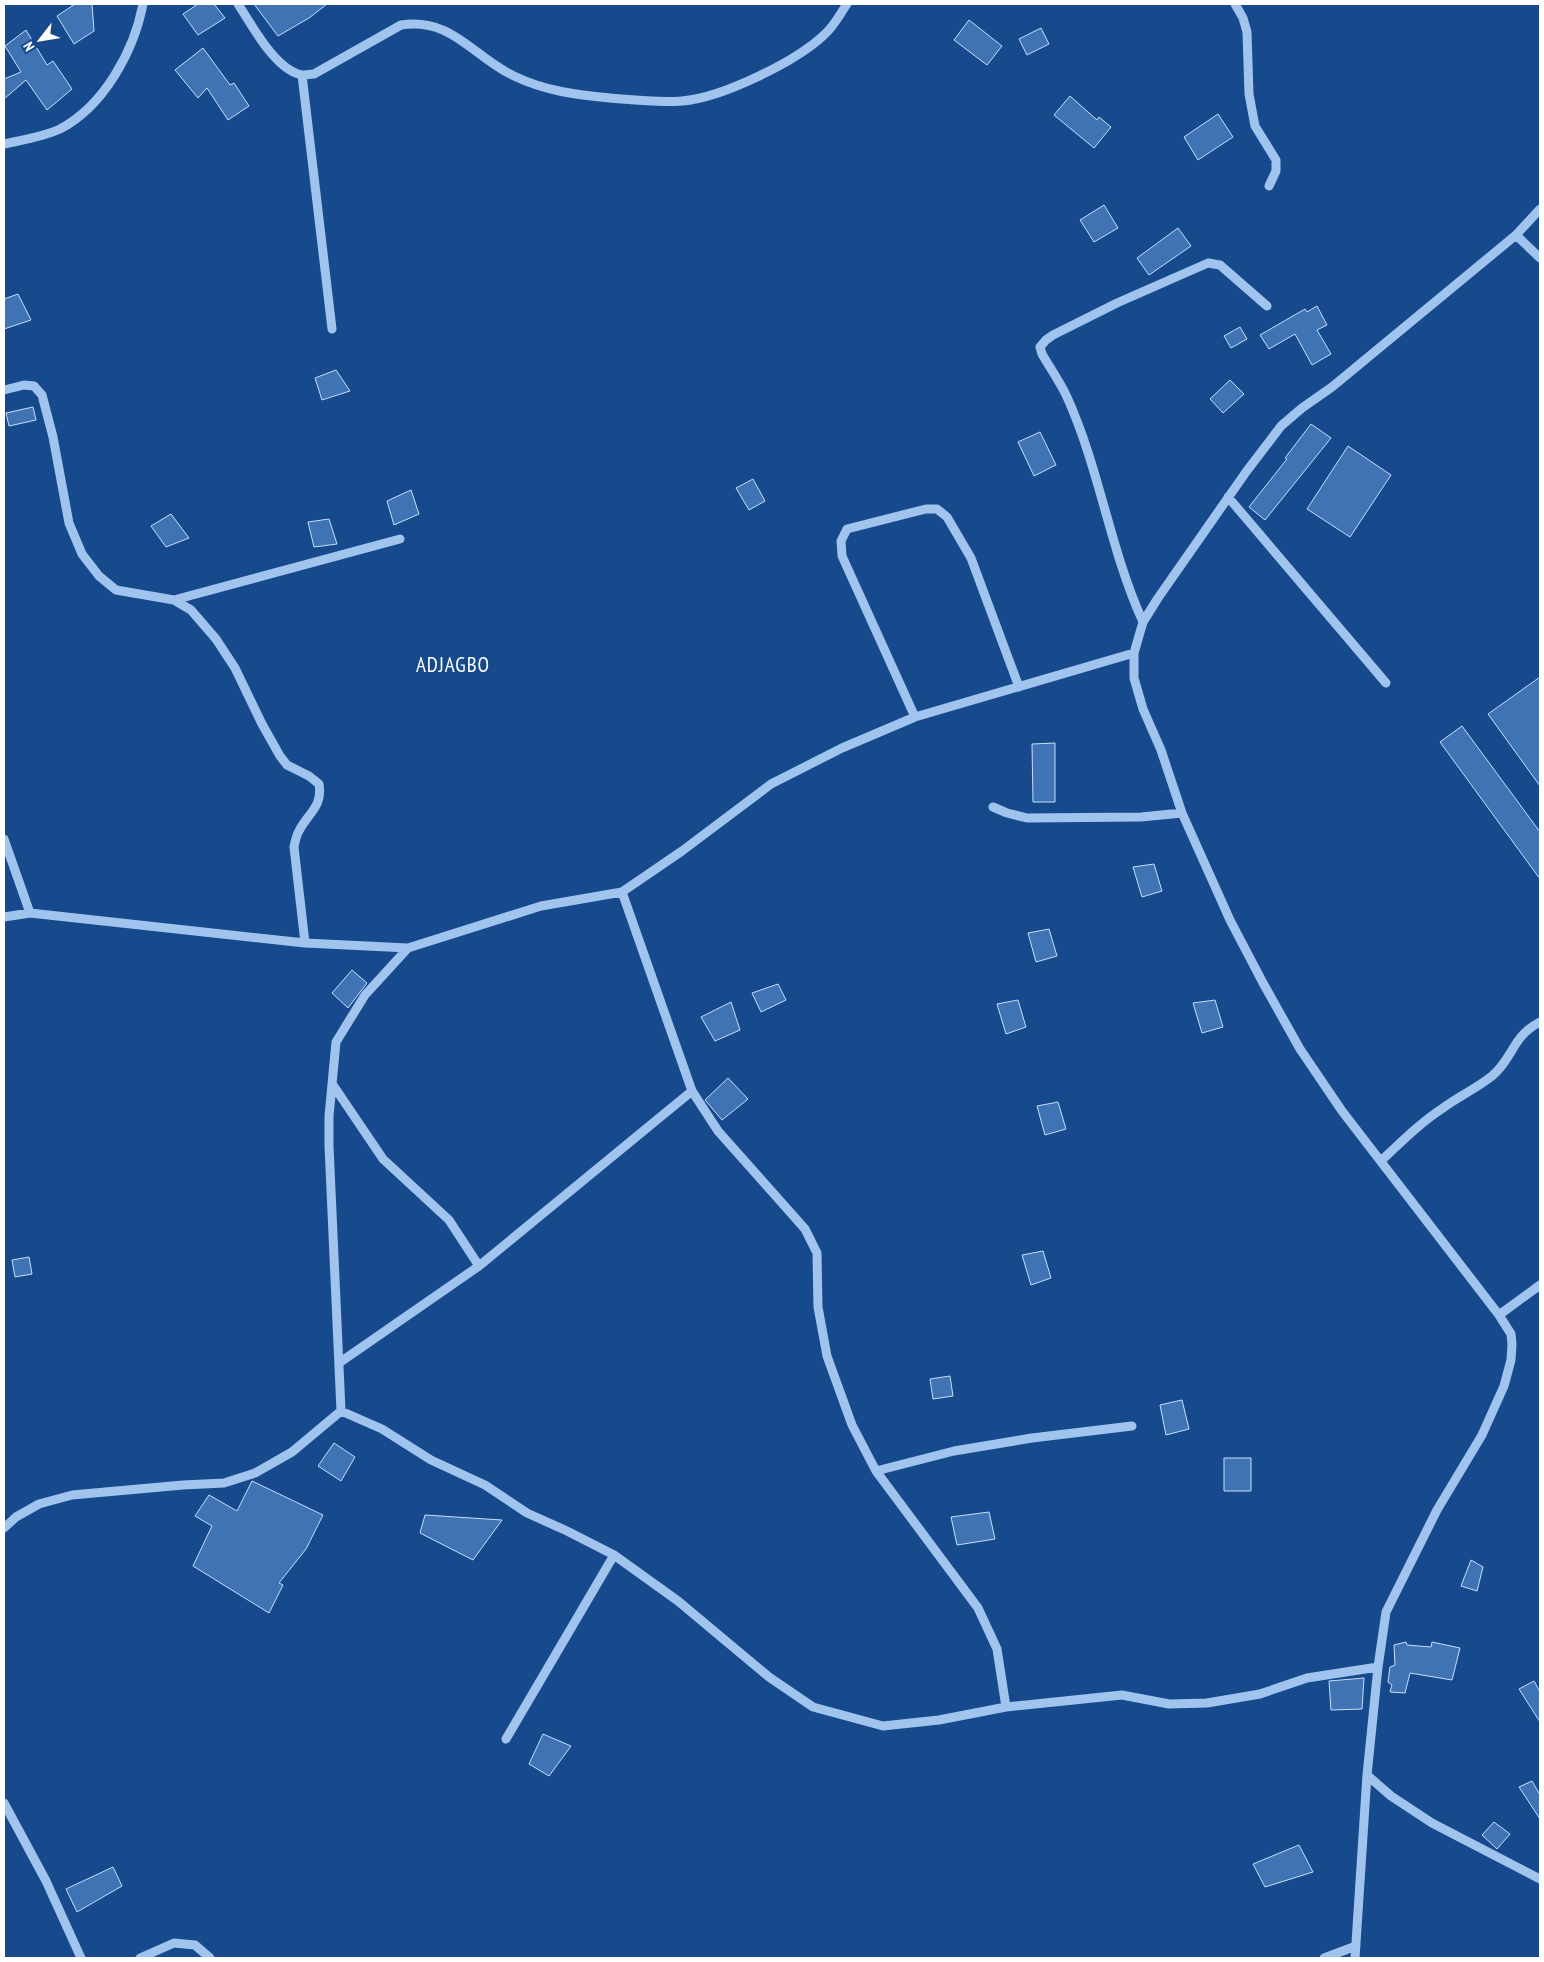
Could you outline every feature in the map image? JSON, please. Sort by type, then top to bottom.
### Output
[{"type":"street","points":[[4,144],[42,136],[59,129],[74,120],[88,108],[118,69],[133,42],[140,22],[143,4]]},
{"type":"street","points":[[238,4],[272,54],[282,64],[302,74],[314,74],[401,25],[416,22],[433,26],[457,37],[513,76],[542,88],[577,95],[662,102],[704,98],[762,74],[825,34],[847,4]]},
{"type":"street","points":[[1235,4],[1243,18],[1246,32],[1249,94],[1255,126],[1276,160],[1276,171],[1269,186]]},
{"type":"street","points":[[302,74],[332,329]]},
{"type":"street","points":[[1355,1958],[1367,1775],[1378,1667],[1386,1612],[1437,1510],[1482,1434],[1504,1386],[1511,1360],[1511,1334],[1499,1314],[1342,1111],[1300,1049],[1263,983],[1230,920],[1182,813],[1161,750],[1143,709],[1134,678],[1134,654],[1143,622],[1228,497],[1281,426],[1302,408],[1332,387],[1516,235],[1540,209]]},
{"type":"street","points":[[1516,235],[1540,258]]},
{"type":"street","points":[[1143,622],[1131,596],[1083,440],[1066,396],[1042,354],[1040,347],[1053,335],[1101,311],[1208,263],[1220,265],[1267,306]]},
{"type":"street","points":[[4,390],[24,384],[34,386],[42,395],[53,437],[69,523],[82,554],[99,576],[116,590],[174,600],[191,610],[216,639],[236,668],[262,724],[287,766],[309,776],[319,784],[321,795],[318,804],[298,832],[294,847],[304,943]]},
{"type":"street","points":[[1228,497],[1386,683]]},
{"type":"street","points":[[915,717],[842,556],[841,541],[847,529],[926,508],[937,508],[947,516],[971,558],[1019,687]]},
{"type":"street","points":[[174,600],[400,539]]},
{"type":"street","points":[[4,917],[30,913],[304,943],[408,948],[541,906],[622,892],[682,851],[771,784],[842,748],[915,717],[1134,654]]},
{"type":"street","points":[[994,807],[1026,818],[1141,817],[1182,813]]},
{"type":"street","points":[[4,839],[30,913]]},
{"type":"street","points":[[622,892],[692,1091],[718,1131],[805,1229],[818,1253],[818,1307],[827,1356],[852,1425],[876,1471],[978,1608],[997,1649],[1006,1706]]},
{"type":"street","points":[[341,1411],[329,1146],[329,1116],[336,1042],[364,995],[408,948]]},
{"type":"street","points":[[1381,1161],[1412,1132],[1442,1108],[1491,1077],[1498,1070],[1520,1037],[1528,1029],[1540,1022]]},
{"type":"street","points":[[333,1085],[383,1159],[449,1220],[480,1266]]},
{"type":"street","points":[[339,1363],[480,1266],[692,1091]]},
{"type":"street","points":[[1499,1314],[1540,1285]]},
{"type":"street","points":[[4,1528],[16,1517],[39,1504],[72,1494],[224,1483],[255,1473],[292,1452],[341,1411]]},
{"type":"street","points":[[341,1411],[382,1429],[431,1460],[485,1485],[527,1513],[614,1555],[678,1601],[769,1678],[813,1707],[883,1726],[939,1720],[1006,1706],[1122,1695],[1169,1704],[1208,1703],[1260,1694],[1307,1678],[1378,1667]]},
{"type":"street","points":[[876,1471],[954,1451],[1032,1438],[1132,1426]]},
{"type":"street","points":[[506,1739],[614,1555]]},
{"type":"street","points":[[1367,1775],[1392,1796],[1432,1823],[1540,1879]]},
{"type":"street","points":[[4,1803],[46,1881],[80,1958]]},
{"type":"street","points":[[140,1958],[174,1943],[195,1945],[210,1958]]},
{"type":"street","points":[[1324,1958],[1356,1946]]},
{"type":"building","points":[[75,4],[92,4],[94,31],[74,44],[57,16]]},
{"type":"building","points":[[198,4],[214,4],[225,18],[198,35],[183,14]]},
{"type":"building","points":[[254,4],[327,4],[309,18],[278,36]]},
{"type":"building","points":[[969,20],[1002,46],[987,65],[954,40]]},
{"type":"building","points":[[1041,28],[1049,44],[1027,55],[1019,39]]},
{"type":"building","points":[[26,30],[47,65],[53,61],[72,89],[47,110],[26,80],[4,99],[4,79],[21,72],[5,46]]},
{"type":"building","points":[[203,48],[230,85],[234,83],[249,106],[228,120],[207,88],[198,98],[175,70]]},
{"type":"building","points":[[1070,96],[1097,120],[1099,117],[1111,127],[1094,148],[1054,115]]},
{"type":"building","points":[[1218,114],[1233,137],[1198,160],[1184,137]]},
{"type":"building","points":[[1104,205],[1118,228],[1094,242],[1080,220]]},
{"type":"building","points":[[1178,228],[1191,246],[1149,275],[1137,258]]},
{"type":"building","points":[[18,294],[31,320],[4,329],[4,299]]},
{"type":"building","points":[[1317,306],[1327,325],[1317,330],[1331,354],[1312,365],[1295,334],[1269,349],[1260,335],[1305,309],[1307,312]]},
{"type":"building","points":[[1240,327],[1247,339],[1231,348],[1224,336]]},
{"type":"building","points":[[336,370],[350,391],[322,400],[315,378]]},
{"type":"building","points":[[1230,380],[1244,394],[1223,413],[1210,399]]},
{"type":"building","points":[[33,407],[36,420],[9,426],[6,413]]},
{"type":"building","points":[[1311,424],[1331,438],[1265,520],[1249,507],[1287,459],[1285,458]]},
{"type":"building","points":[[1040,432],[1056,465],[1034,476],[1018,442]]},
{"type":"building","points":[[1348,446],[1391,475],[1350,537],[1307,509]]},
{"type":"building","points":[[753,479],[765,501],[749,510],[736,488]]},
{"type":"building","points":[[411,490],[419,514],[394,525],[387,501]]},
{"type":"building","points":[[171,514],[189,538],[166,547],[151,526]]},
{"type":"building","points":[[329,519],[337,544],[314,547],[308,522]]},
{"type":"building","points":[[1540,677],[1540,786],[1488,714]]},
{"type":"building","points":[[1462,726],[1540,832],[1540,879],[1440,742]]},
{"type":"building","points":[[1055,743],[1055,802],[1033,802],[1032,744]]},
{"type":"building","points":[[1154,864],[1162,891],[1142,897],[1133,867]]},
{"type":"building","points":[[1049,929],[1057,956],[1036,962],[1028,933]]},
{"type":"building","points":[[352,970],[367,983],[348,1008],[332,993]]},
{"type":"building","points":[[778,984],[786,1000],[761,1012],[752,993]]},
{"type":"building","points":[[1018,1000],[1026,1027],[1006,1034],[997,1004]]},
{"type":"building","points":[[1215,1000],[1223,1027],[1202,1033],[1193,1003]]},
{"type":"building","points":[[731,1002],[740,1030],[715,1041],[701,1017]]},
{"type":"building","points":[[728,1078],[748,1099],[722,1120],[705,1100]]},
{"type":"building","points":[[1058,1102],[1066,1129],[1045,1135],[1037,1106]]},
{"type":"building","points":[[1043,1251],[1051,1278],[1031,1285],[1022,1255]]},
{"type":"building","points":[[29,1257],[32,1274],[15,1277],[12,1260]]},
{"type":"building","points":[[950,1376],[953,1396],[933,1399],[930,1379]]},
{"type":"building","points":[[1182,1400],[1189,1429],[1166,1435],[1160,1405]]},
{"type":"building","points":[[334,1443],[355,1457],[341,1481],[318,1466]]},
{"type":"building","points":[[1224,1458],[1251,1458],[1251,1491],[1224,1491]]},
{"type":"building","points":[[252,1481],[323,1515],[306,1549],[279,1583],[283,1585],[269,1613],[193,1566],[212,1526],[195,1516],[209,1495],[237,1511]]},
{"type":"building","points":[[989,1512],[995,1539],[957,1545],[951,1517]]},
{"type":"building","points":[[425,1515],[502,1520],[473,1560],[420,1533]]},
{"type":"building","points":[[1471,1560],[1483,1567],[1477,1591],[1461,1586]]},
{"type":"building","points":[[1406,1642],[1407,1645],[1431,1647],[1432,1642],[1460,1648],[1452,1680],[1410,1673],[1405,1693],[1390,1692],[1392,1685],[1388,1682],[1390,1667],[1395,1665],[1394,1645]]},
{"type":"building","points":[[1364,1678],[1362,1709],[1331,1710],[1329,1681]]},
{"type":"building","points":[[1534,1681],[1540,1692],[1540,1722],[1519,1689]]},
{"type":"building","points":[[543,1734],[571,1746],[549,1776],[529,1764]]},
{"type":"building","points":[[1532,1781],[1540,1795],[1540,1819],[1519,1787]]},
{"type":"building","points":[[1494,1822],[1510,1834],[1497,1849],[1482,1835]]},
{"type":"building","points":[[1299,1845],[1313,1872],[1265,1887],[1253,1864]]},
{"type":"building","points":[[113,1867],[122,1886],[77,1912],[66,1889]]},
{"type":"district","name":"ADJAGBO","points":[[453,665]]}]
